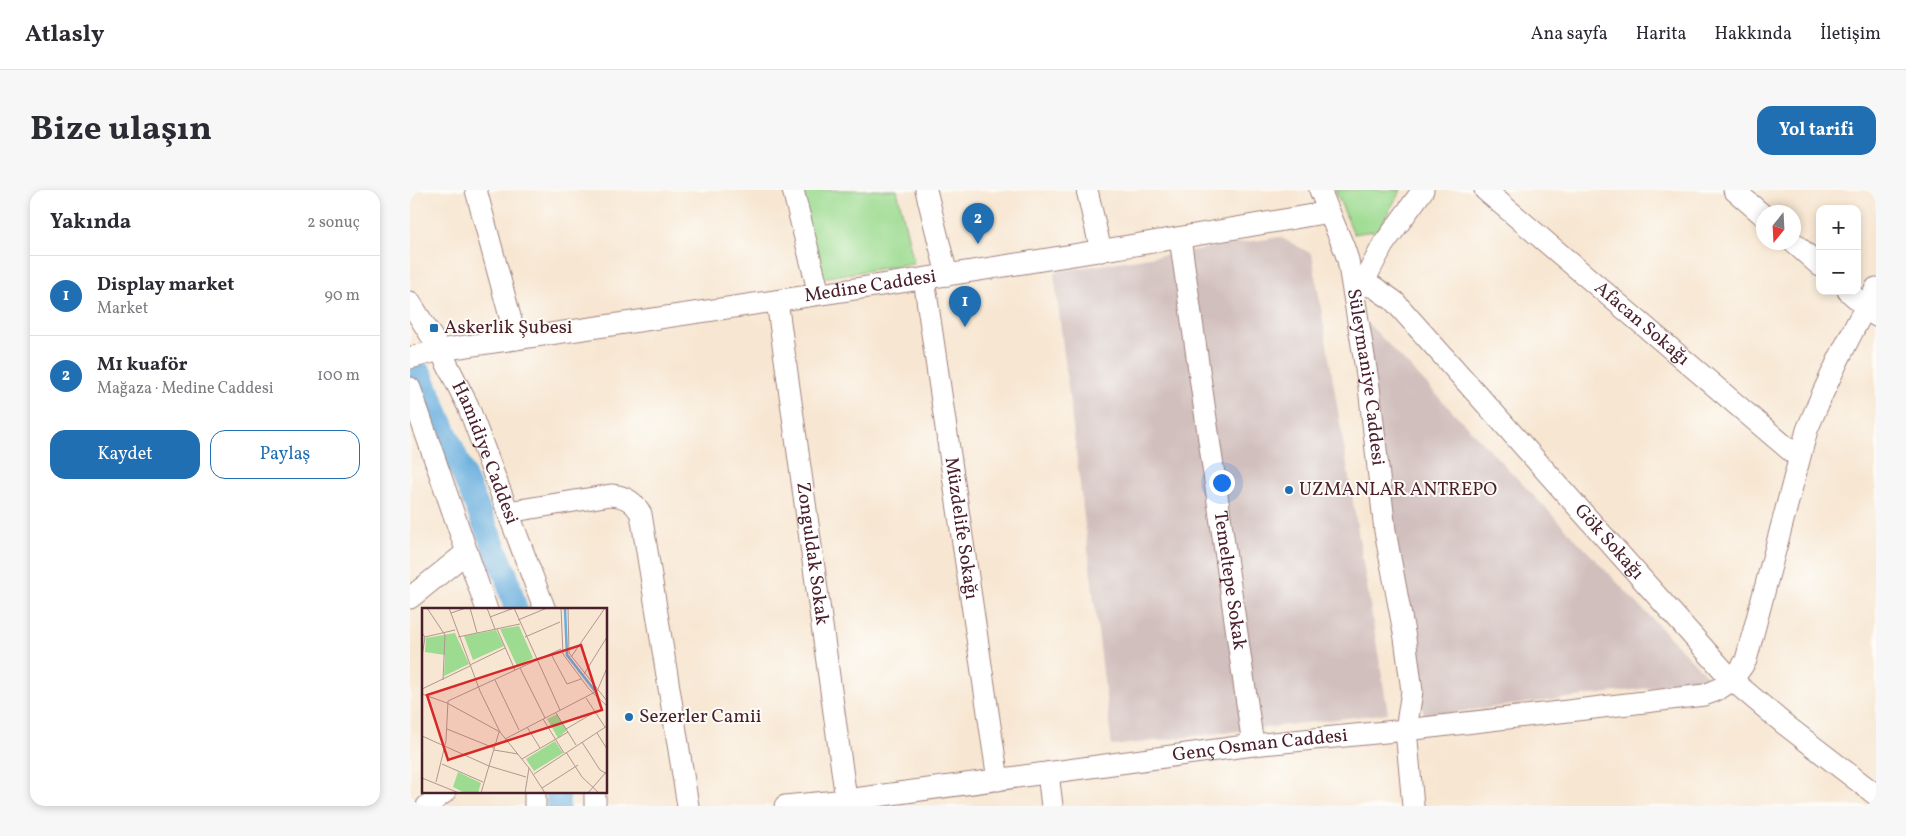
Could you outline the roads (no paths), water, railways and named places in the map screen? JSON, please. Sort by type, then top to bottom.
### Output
[{"type":"street","points":[[476,190],[516,339]]},
{"type":"street","points":[[793,190],[819,294]]},
{"type":"street","points":[[926,190],[947,275]]},
{"type":"street","points":[[1087,190],[1101,251]]},
{"type":"street","name":"Süleymaniye Caddesi","points":[[1320,190],[1358,283],[1385,531],[1405,638],[1412,691],[1406,730],[1413,806]]},
{"type":"street","points":[[1358,283],[1423,190]]},
{"type":"street","name":"Afacan Sokağı","points":[[1484,190],[1798,458]]},
{"type":"street","points":[[1734,190],[1756,209]]},
{"type":"street","name":"Medine Caddesi","points":[[410,358],[440,350],[947,275],[1329,212]]},
{"type":"street","name":"Temeltepe Sokak","points":[[1180,238],[1253,745]]},
{"type":"street","points":[[1801,249],[1816,262]]},
{"type":"street","name":"Müzdelife Sokağı","points":[[924,278],[998,780]]},
{"type":"street","name":"Gök Sokağı","points":[[1358,283],[1384,293],[1394,301],[1732,680],[1783,723],[1876,795]]},
{"type":"street","points":[[1732,680],[1746,660],[1798,458],[1821,395],[1871,311],[1876,288]]},
{"type":"street","points":[[1853,295],[1871,311]]},
{"type":"street","name":"Zonguldak Sokak","points":[[777,301],[847,803]]},
{"type":"street","name":"Hamidiye Caddesi","points":[[410,302],[440,350],[468,406],[544,608]]},
{"type":"street","points":[[410,388],[486,608]]},
{"type":"street","points":[[508,512],[611,495],[629,499],[636,505],[641,514],[688,806]]},
{"type":"street","points":[[410,598],[467,552]]},
{"type":"street","name":"Genç Osman Caddesi","points":[[785,806],[847,803],[1253,745],[1406,730],[1704,695],[1715,692],[1732,680]]},
{"type":"street","points":[[1048,773],[1052,806]]},
{"type":"street","points":[[427,806],[442,794]]},
{"type":"waterway","points":[[421,375],[506,575],[515,608]]},
{"type":"waterway","points":[[558,794],[558,806]]},
{"type":"place","name":"M1 kuaför","points":[[978,244]]},
{"type":"place","name":"Display market","points":[[965,327]]},
{"type":"place","name":"Askerlik Şubesi","points":[[434,328]]},
{"type":"place","name":"UZMANLAR ANTREPO","points":[[1289,490]]},
{"type":"place","name":"Sezerler Camii","points":[[629,717]]}]
